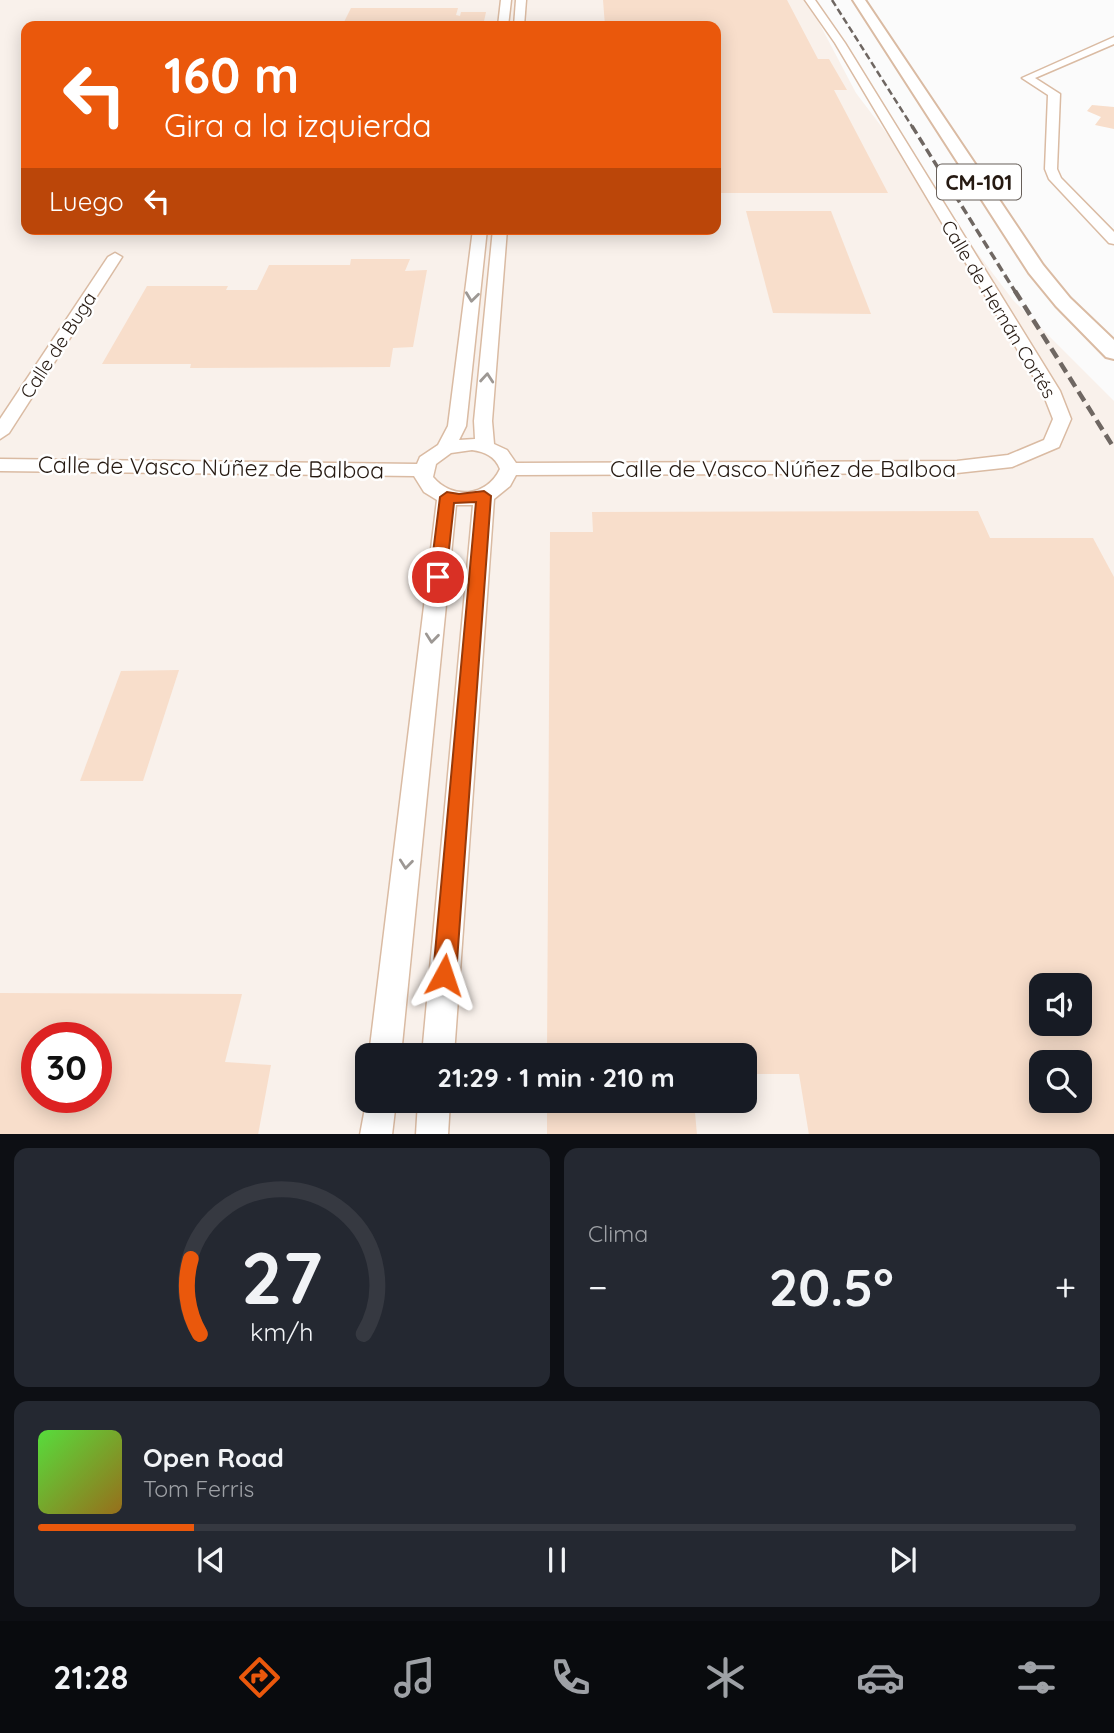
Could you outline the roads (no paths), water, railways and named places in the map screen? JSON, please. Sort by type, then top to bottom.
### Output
[{"type":"main road","name":"CM-101","points":[[859,0],[1036,269],[1063,302],[1114,352]]},
{"type":"street","points":[[504,21],[506,0]]},
{"type":"street","points":[[519,21],[521,0]]},
{"type":"street","name":"Calle de Hernán Cortés","points":[[810,0],[840,43],[1051,391],[1062,419],[1052,443]]},
{"type":"street","points":[[1114,40],[1027,78],[1054,94],[1051,169],[1055,179],[1114,240]]},
{"type":"street","points":[[446,448],[457,426],[479,235]]},
{"type":"street","points":[[485,446],[483,421],[499,235]]},
{"type":"street","name":"Calle de Buga","points":[[0,433],[115,257]]},
{"type":"street","name":"Calle de Vasco Núñez de Balboa","points":[[509,469],[957,467],[1012,461],[1052,443]]},
{"type":"street","points":[[472,444],[485,446],[503,455],[509,469],[503,485],[484,496],[459,499],[447,497],[428,486],[423,478],[427,461],[446,448],[472,444]]},
{"type":"street","name":"Calle de Vasco Núñez de Balboa","points":[[0,465],[423,470]]},
{"type":"street","points":[[439,1043],[484,496]]},
{"type":"street","points":[[386,1043],[447,497]]},
{"type":"street","points":[[376,1134],[379,1113]]},
{"type":"street","points":[[432,1134],[433,1113]]},
{"type":"railway","points":[[832,0],[913,128]]},
{"type":"railway","points":[[912,126],[1016,293]]},
{"type":"railway","points":[[1015,291],[1114,448]]}]
